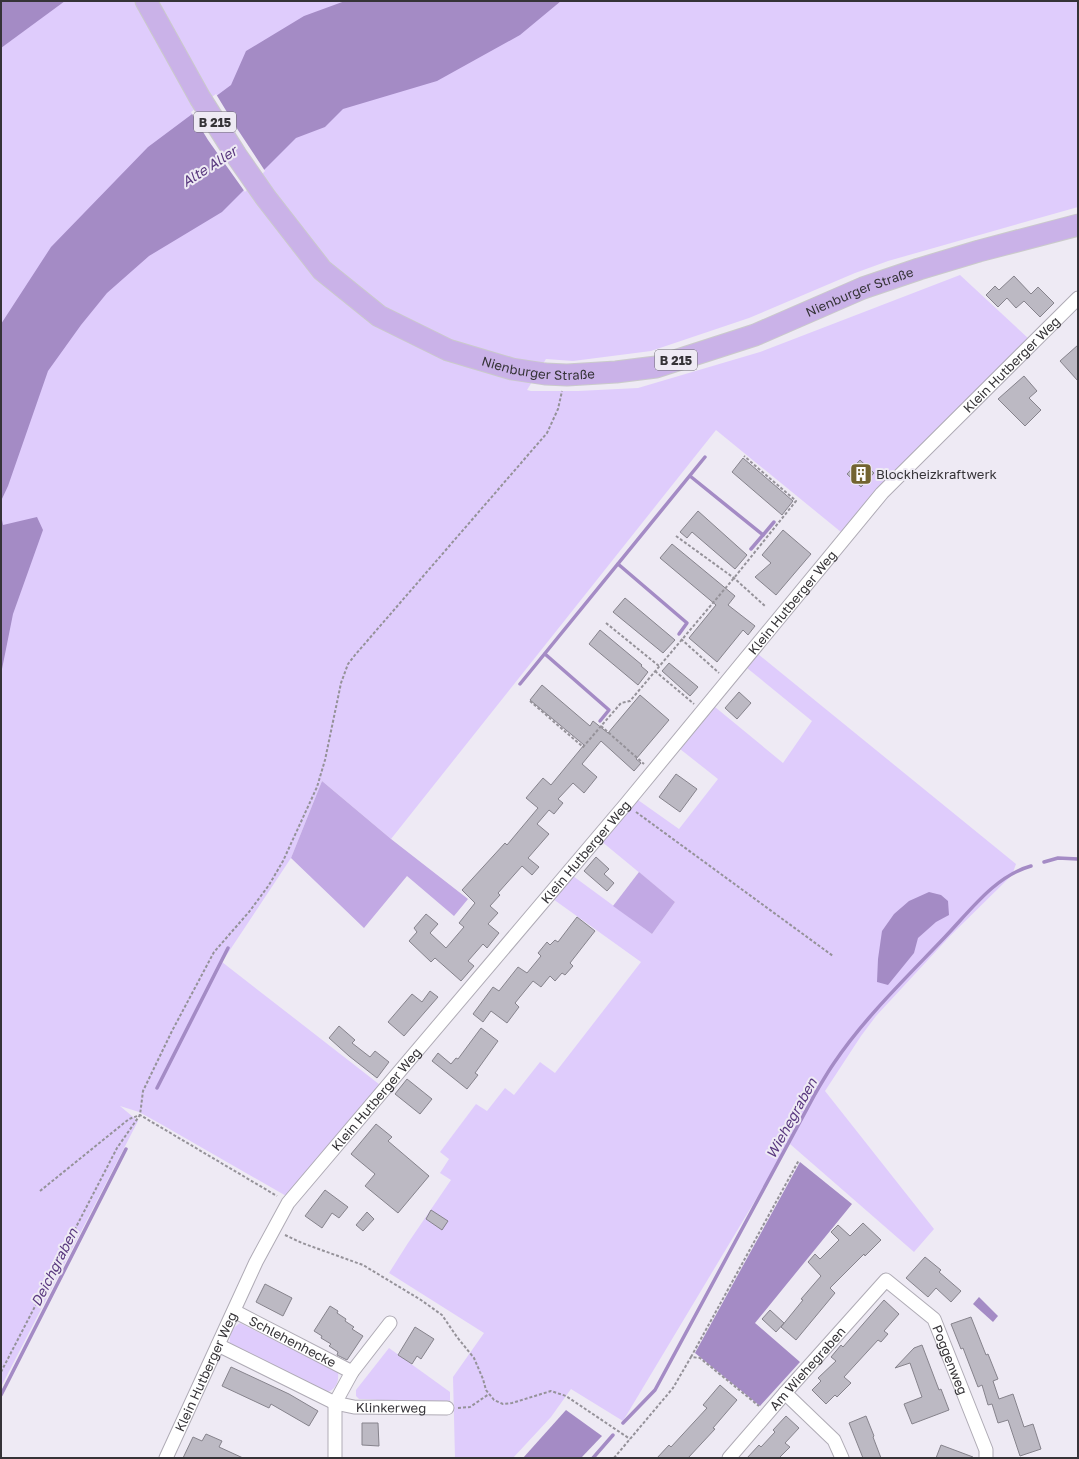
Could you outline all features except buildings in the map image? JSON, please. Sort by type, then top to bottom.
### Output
[{"type":"main road","name":"Nienburger Straße","points":[[146,1],[200,98],[236,155],[266,198],[322,270],[379,316],[448,350],[512,369],[545,374],[567,375],[616,372],[656,367],[755,335],[863,288],[919,269],[979,251],[1078,225]]},
{"type":"street","name":"Klein Hutberger Weg","points":[[166,1458],[256,1262],[288,1203],[653,772],[882,493],[1078,298]]},
{"type":"street","name":"Am Wiehegraben","points":[[729,1458],[886,1280]]},
{"type":"street","name":"Poggenweg","points":[[886,1280],[934,1319],[986,1450],[986,1458]]},
{"type":"street","name":"Schlehenhecke","points":[[234,1311],[352,1372]]},
{"type":"street","name":"Klinkerweg","points":[[335,1458],[335,1404],[352,1372],[390,1323]]},
{"type":"street","points":[[218,1345],[335,1404]]},
{"type":"street","points":[[785,1393],[834,1440],[842,1458]]},
{"type":"street","name":"Klinkerweg","points":[[335,1404],[354,1407],[447,1408]]},
{"type":"path","points":[[1,1372],[117,1148],[140,1115],[143,1091],[172,1031],[214,952],[249,912],[269,885],[283,861],[306,814],[317,787],[325,760],[341,683],[348,664],[546,433],[558,409],[564,385]]},
{"type":"path","points":[[530,701],[583,747],[621,703],[630,701],[734,578],[796,501],[744,456]]},
{"type":"path","points":[[676,536],[734,578],[765,606]]},
{"type":"path","points":[[606,623],[659,666]]},
{"type":"path","points":[[681,640],[728,680]]},
{"type":"path","points":[[655,670],[702,711]]},
{"type":"path","points":[[601,726],[653,772]]},
{"type":"path","points":[[626,804],[834,956]]},
{"type":"path","points":[[40,1191],[129,1119],[140,1115]]},
{"type":"path","points":[[140,1115],[288,1203]]},
{"type":"path","points":[[614,1458],[673,1388],[798,1160]]},
{"type":"path","points":[[274,1228],[302,1243],[363,1264],[421,1300],[442,1315],[474,1358],[486,1390],[494,1400],[503,1404],[551,1391],[566,1396],[630,1439]]},
{"type":"path","points":[[691,1357],[700,1358],[767,1414]]},
{"type":"path","points":[[447,1408],[470,1407],[489,1394]]},
{"type":"shaded area","points":[[1,1],[1078,1],[1078,207],[888,261],[855,273],[749,318],[651,351],[573,361],[546,359],[527,390],[578,391],[638,388],[760,352],[960,275],[1029,339],[958,408],[841,532],[716,430],[391,839],[322,781],[291,858],[222,962],[384,1088],[288,1197],[139,1112],[120,1106],[138,1121],[1,1387]]},
{"type":"shaded area","points":[[758,654],[1016,864],[1012,875],[951,935],[876,1016],[825,1091],[934,1229],[914,1252],[790,1144],[623,1421],[571,1389],[551,1417],[513,1458],[455,1458],[453,1377],[484,1333],[389,1273],[451,1180],[440,1173],[449,1159],[440,1152],[476,1104],[487,1111],[505,1088],[514,1095],[540,1062],[555,1073],[641,962],[553,899],[573,876],[652,934],[675,902],[601,841],[638,800],[679,829],[718,779],[680,749],[715,707],[783,763],[812,721],[747,668]]},
{"type":"shaded area","points":[[322,781],[391,839],[468,899],[454,916],[407,876],[364,928],[291,858]]},
{"type":"shaded area","points":[[639,872],[675,902],[652,934],[613,906]]},
{"type":"shaded area","points":[[240,1323],[338,1372],[336,1385],[332,1390],[326,1393],[230,1344],[232,1332]]},
{"type":"shaded area","points":[[389,1348],[450,1392],[450,1403],[359,1399],[356,1396],[356,1390]]},
{"type":"water","points":[[1,1],[65,1],[1,48]]},
{"type":"water","name":"Alte Aller","points":[[345,1],[561,1],[520,35],[437,81],[343,109],[325,127],[296,138],[222,212],[149,256],[107,293],[81,325],[48,371],[8,486],[1,501],[1,324],[51,247],[148,147],[231,85],[246,51],[304,16]]},
{"type":"water","points":[[1,515],[3,525],[37,517],[43,530],[13,614],[1,674]]},
{"type":"water","points":[[929,892],[941,895],[948,901],[949,915],[936,922],[918,938],[914,953],[888,985],[877,982],[878,959],[882,931],[894,914],[909,901]]},
{"type":"water","points":[[800,1162],[852,1204],[755,1323],[800,1362],[760,1406],[695,1353]]},
{"type":"water","points":[[979,1297],[998,1316],[993,1322],[973,1304]]},
{"type":"water","points":[[566,1410],[602,1436],[581,1458],[523,1458]]},
{"type":"pier","points":[[216,94],[265,171],[245,192],[208,140],[191,112]]},
{"type":"waterway","points":[[520,684],[705,457]]},
{"type":"waterway","points":[[690,476],[763,535],[751,549]]},
{"type":"waterway","points":[[763,535],[774,522]]},
{"type":"waterway","points":[[618,564],[687,623],[679,634]]},
{"type":"waterway","points":[[545,654],[609,710],[600,721]]},
{"type":"waterway","name":"Wiehegraben","points":[[1044,862],[1058,858],[1078,859]]},
{"type":"waterway","name":"Wiehegraben","points":[[623,1423],[655,1390],[815,1094],[831,1067],[846,1046],[873,1013],[984,896],[1006,878],[1031,866]]},
{"type":"waterway","name":"Deichgraben","points":[[157,1088],[228,948]]},
{"type":"waterway","name":"Deichgraben","points":[[1,1395],[126,1149]]},
{"type":"waterway","name":"Wiehegraben","points":[[593,1458],[613,1435]]},
{"type":"place","name":"Blockheizkraftwerk","points":[[861,474]]}]
